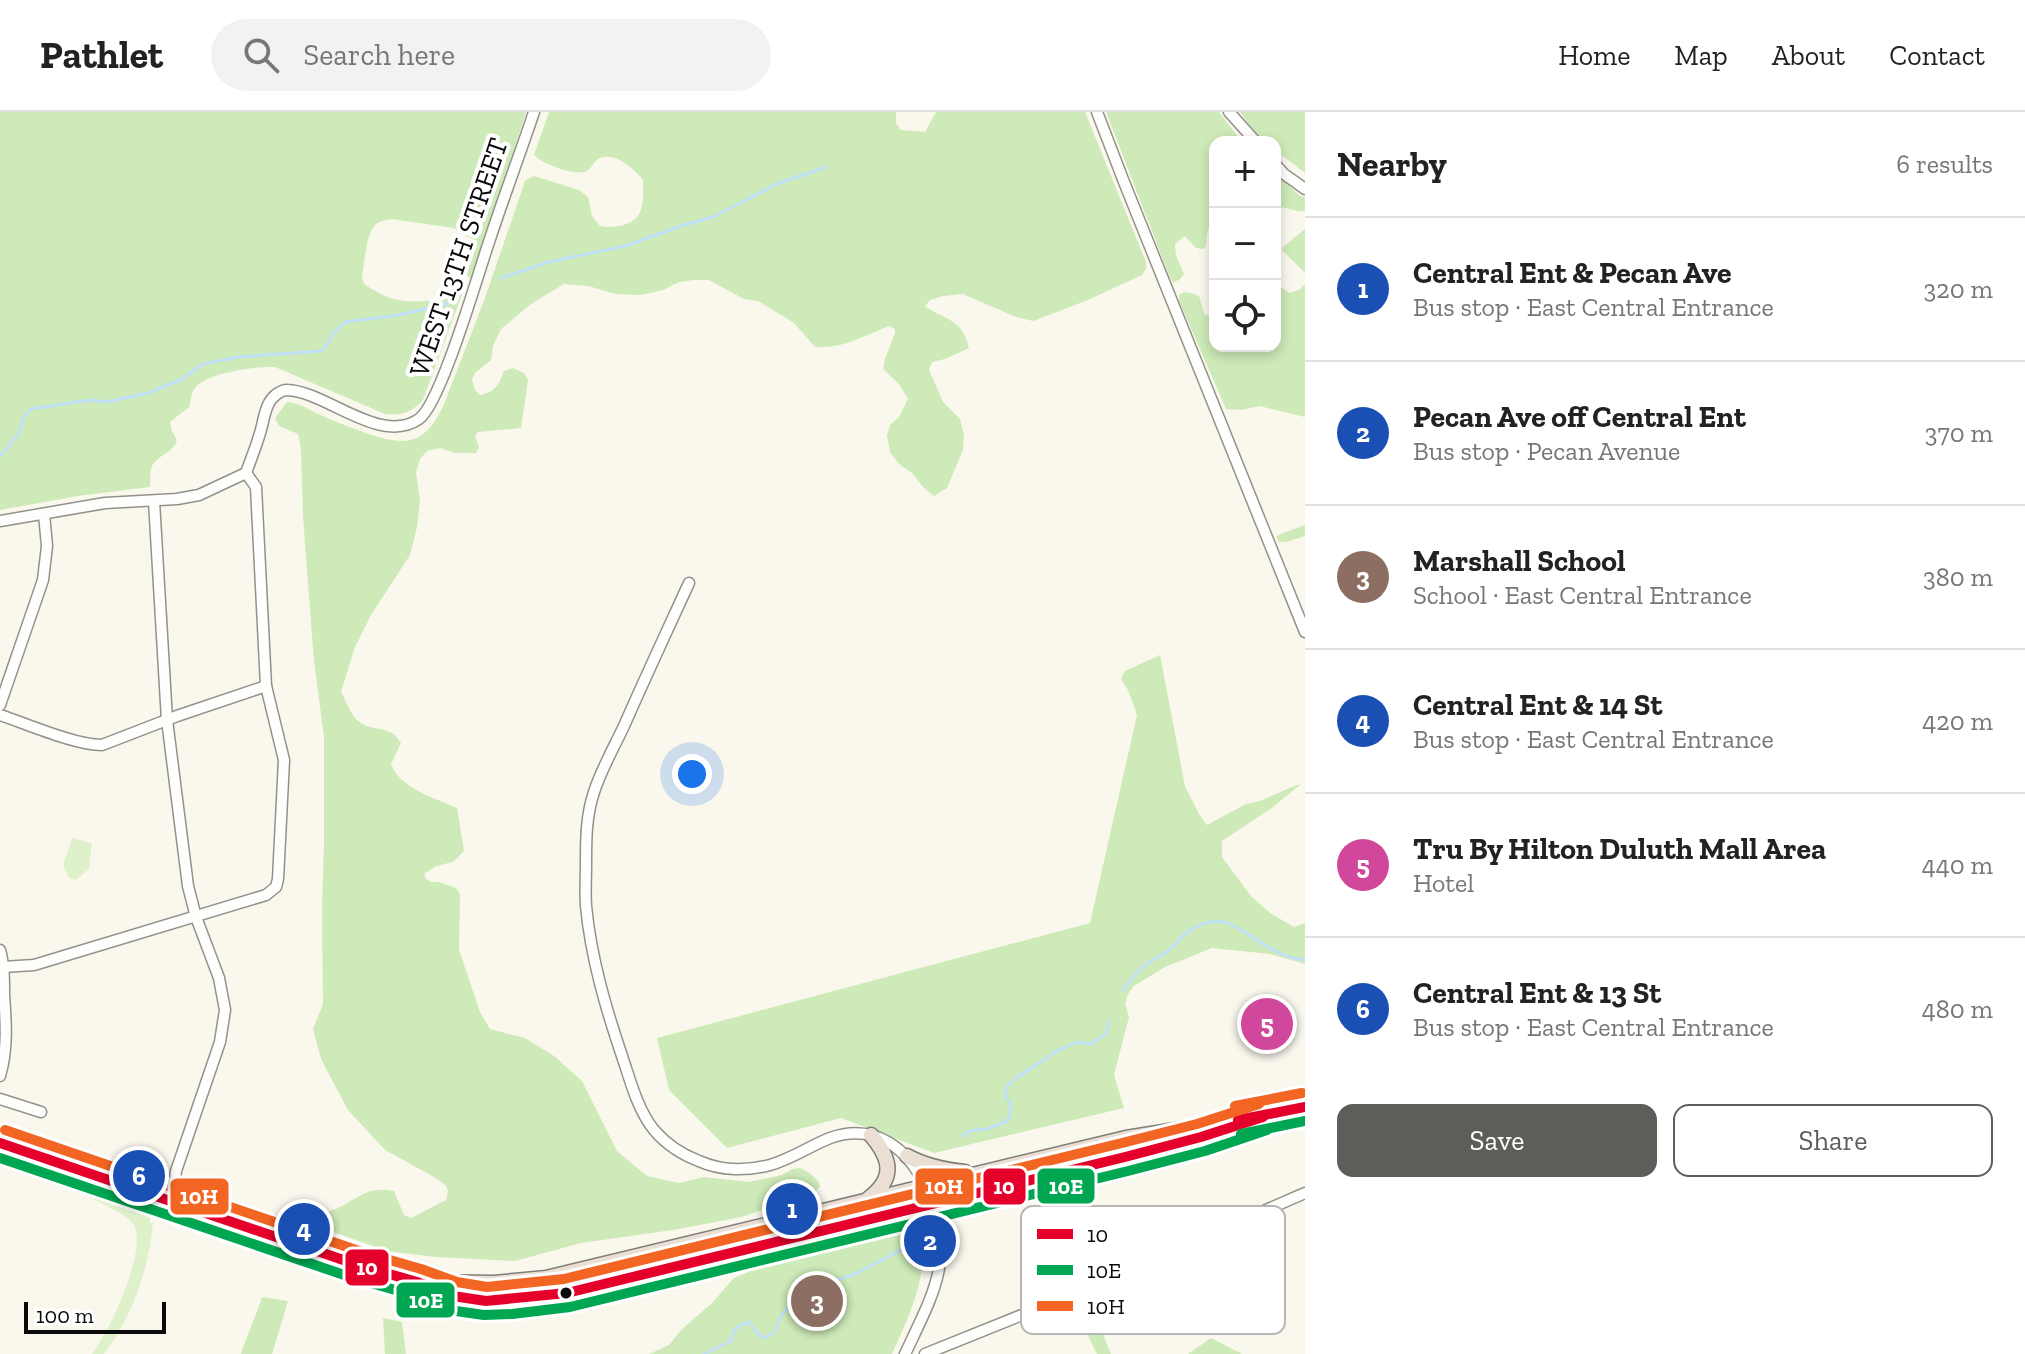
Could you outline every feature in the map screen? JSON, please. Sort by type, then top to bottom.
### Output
[{"type":"highway","points":[[0,1143],[453,1296],[510,1300],[580,1290],[1186,1141],[1305,1107]]},
{"type":"highway","points":[[417,1282],[494,1283],[546,1278],[1145,1134],[1263,1117]]},
{"type":"highway","points":[[866,1200],[882,1185],[887,1172],[885,1155],[871,1135]]},
{"type":"highway","points":[[907,1156],[941,1169],[978,1173]]},
{"type":"street","name":"WEST 13TH STREET","points":[[246,473],[269,404],[279,391],[303,393],[386,426],[409,424],[423,416],[435,396],[460,328],[534,112]]},
{"type":"street","points":[[1097,112],[1305,632]]},
{"type":"street","points":[[1229,112],[1251,136]]},
{"type":"street","points":[[1281,171],[1305,189]]},
{"type":"street","points":[[0,521],[105,503],[199,495],[246,473],[256,487],[266,686],[284,760],[278,879],[276,887],[266,895],[34,965],[3,967]]},
{"type":"street","points":[[154,501],[167,720],[188,886],[221,986],[225,1010],[220,1042],[176,1171],[172,1202]]},
{"type":"street","points":[[0,705],[43,580],[47,546],[44,514]]},
{"type":"street","points":[[689,583],[594,791],[586,830],[586,905],[608,1016],[637,1100],[654,1130],[673,1147],[698,1161],[729,1169],[758,1167],[786,1159],[839,1135],[852,1133],[871,1135],[895,1146],[907,1156],[933,1204],[941,1237],[941,1263],[932,1295],[905,1354]]},
{"type":"street","points":[[0,715],[93,745],[102,745],[266,686]]},
{"type":"street","points":[[0,950],[6,1033],[0,1076]]},
{"type":"street","points":[[0,1099],[41,1112]]},
{"type":"street","points":[[155,1196],[166,1187],[176,1171]]},
{"type":"street","points":[[1275,1206],[1305,1193]]},
{"type":"street","points":[[925,1354],[1021,1315]]},
{"type":"green space","points":[[0,112],[526,112],[473,276],[470,278],[467,271],[474,240],[453,228],[392,219],[378,223],[371,231],[362,278],[364,284],[374,291],[393,299],[420,301],[443,299],[450,290],[460,285],[464,289],[423,400],[415,408],[402,414],[385,414],[275,367],[232,372],[201,383],[194,390],[189,407],[170,422],[177,440],[152,466],[150,487],[0,510]]},
{"type":"green space","points":[[549,112],[896,112],[896,123],[901,130],[925,132],[936,112],[1085,112],[1146,262],[1146,269],[1142,275],[1088,300],[1033,321],[963,294],[930,300],[925,306],[958,325],[969,348],[932,362],[929,370],[943,402],[960,419],[964,435],[963,450],[947,488],[934,496],[890,452],[887,436],[890,425],[899,417],[908,399],[899,384],[883,369],[895,333],[895,329],[889,326],[844,344],[815,347],[794,323],[758,301],[744,299],[709,280],[694,280],[641,295],[616,294],[588,286],[564,284],[531,304],[501,329],[491,360],[475,373],[472,380],[480,395],[496,387],[504,371],[513,368],[524,373],[528,380],[521,428],[478,432],[475,437],[479,447],[476,453],[455,453],[440,448],[427,451],[420,459],[416,473],[420,500],[410,555],[371,615],[355,647],[341,692],[357,720],[369,727],[386,730],[401,743],[391,764],[402,780],[457,808],[464,851],[453,862],[436,866],[424,874],[431,882],[456,888],[460,895],[459,950],[480,1012],[490,1029],[525,1038],[554,1056],[582,1081],[617,1151],[647,1176],[679,1183],[704,1177],[748,1182],[800,1168],[811,1174],[820,1187],[814,1192],[742,1217],[581,1243],[515,1261],[436,1257],[387,1251],[314,1225],[325,1213],[371,1191],[394,1191],[404,1215],[411,1218],[446,1200],[448,1191],[436,1178],[385,1150],[348,1110],[321,1059],[313,1029],[323,1004],[324,737],[314,661],[301,449],[298,434],[279,426],[275,418],[287,402],[390,440],[411,440],[429,429],[444,404],[525,181],[534,176],[579,190],[588,197],[592,216],[600,226],[620,226],[636,218],[643,203],[643,180],[624,163],[606,157],[598,159],[587,171],[575,172],[551,165],[534,155]]},
{"type":"green space","points":[[1106,112],[1219,112],[1237,136],[1209,136],[1209,228],[1206,246],[1196,248],[1185,236],[1175,244],[1176,256],[1184,274],[1173,282]]},
{"type":"green space","points":[[1240,112],[1305,112],[1305,173],[1281,155],[1281,136],[1259,136]]},
{"type":"green space","points":[[1281,179],[1305,197],[1305,211],[1283,207]]},
{"type":"green space","points":[[1305,229],[1305,273],[1282,250]]},
{"type":"green space","points":[[1305,284],[1305,417],[1259,406],[1242,410],[1226,409],[1179,295],[1189,292],[1199,296],[1205,315],[1209,315],[1209,352],[1281,352],[1281,287],[1289,293]]},
{"type":"green space","points":[[1305,525],[1305,536],[1286,542],[1279,542],[1276,537],[1280,534]]},
{"type":"green space","points":[[1160,655],[1185,786],[1207,825],[1246,804],[1301,784],[1222,841],[1222,857],[1251,896],[1270,913],[1294,927],[1305,923],[1305,964],[1270,954],[1212,948],[1165,967],[1134,986],[1125,1003],[1129,1017],[1114,1075],[1124,1108],[934,1153],[841,1118],[727,1148],[669,1090],[657,1038],[1090,923],[1137,715],[1121,679],[1125,671]]},
{"type":"green space","points":[[72,838],[92,843],[89,869],[76,880],[69,878],[63,865]]},
{"type":"green space","points":[[51,1178],[146,1211],[150,1223],[153,1223],[148,1258],[138,1292],[123,1325],[104,1354],[92,1354],[125,1291],[135,1254],[137,1238],[134,1225],[109,1207]]},
{"type":"green space","points":[[911,1232],[921,1247],[921,1272],[914,1301],[892,1354],[649,1354],[669,1345],[734,1278],[751,1271]]},
{"type":"green space","points":[[262,1297],[288,1301],[272,1354],[241,1354],[257,1312]]},
{"type":"green space","points":[[383,1318],[402,1322],[406,1354],[385,1354]]},
{"type":"green space","points":[[1088,1334],[1103,1334],[1111,1354],[1097,1354]]},
{"type":"green space","points":[[1211,1338],[1240,1353],[1242,1354],[1188,1354]]},
{"type":"waterway","points":[[501,278],[549,262],[625,246],[713,217],[777,184],[826,167]]},
{"type":"waterway","points":[[0,456],[19,433],[24,417],[31,409],[90,400],[107,402],[148,393],[180,380],[203,364],[238,357],[321,351],[345,322],[444,305],[460,295]]},
{"type":"waterway","points":[[1123,990],[1140,969],[1169,950],[1189,931],[1214,922],[1231,924],[1279,953],[1305,960]]},
{"type":"waterway","points":[[963,1136],[969,1131],[987,1129],[1007,1121],[1011,1104],[1005,1096],[1006,1087],[1057,1051],[1077,1042],[1091,1044],[1106,1034],[1109,1021]]},
{"type":"waterway","points":[[704,1354],[731,1341],[736,1328],[749,1322],[765,1338],[775,1332],[781,1315],[804,1292],[817,1292],[824,1284],[853,1275],[905,1248]]},
{"type":"transit line","name":"10H","points":[[1235,1106],[1302,1093]]},
{"type":"transit line","name":"10H","points":[[5,1130],[362,1252],[457,1282],[487,1287],[564,1279],[1122,1143],[1259,1104]]},
{"type":"transit line","name":"10","points":[[1238,1120],[1305,1107]]},
{"type":"transit line","name":"10","points":[[0,1143],[453,1296],[486,1301],[567,1293],[1125,1157],[1263,1117]]},
{"type":"transit line","name":"10E","points":[[1241,1134],[1305,1121]]},
{"type":"transit line","name":"10E","points":[[0,1158],[353,1278],[413,1295],[449,1310],[484,1315],[570,1307],[1128,1171],[1205,1151],[1267,1130]]},
{"type":"place","name":"Tru By Hilton Duluth Mall Area","points":[[1267,1024]]},
{"type":"place","name":"Central Ent & 13 St","points":[[139,1176]]},
{"type":"place","name":"Central Ent & Pecan Ave","points":[[792,1209]]},
{"type":"place","name":"Central Ent & 14 St","points":[[304,1229]]},
{"type":"place","name":"Pecan Ave off Central Ent","points":[[930,1241]]},
{"type":"place","name":"Marshall School","points":[[817,1301]]}]
